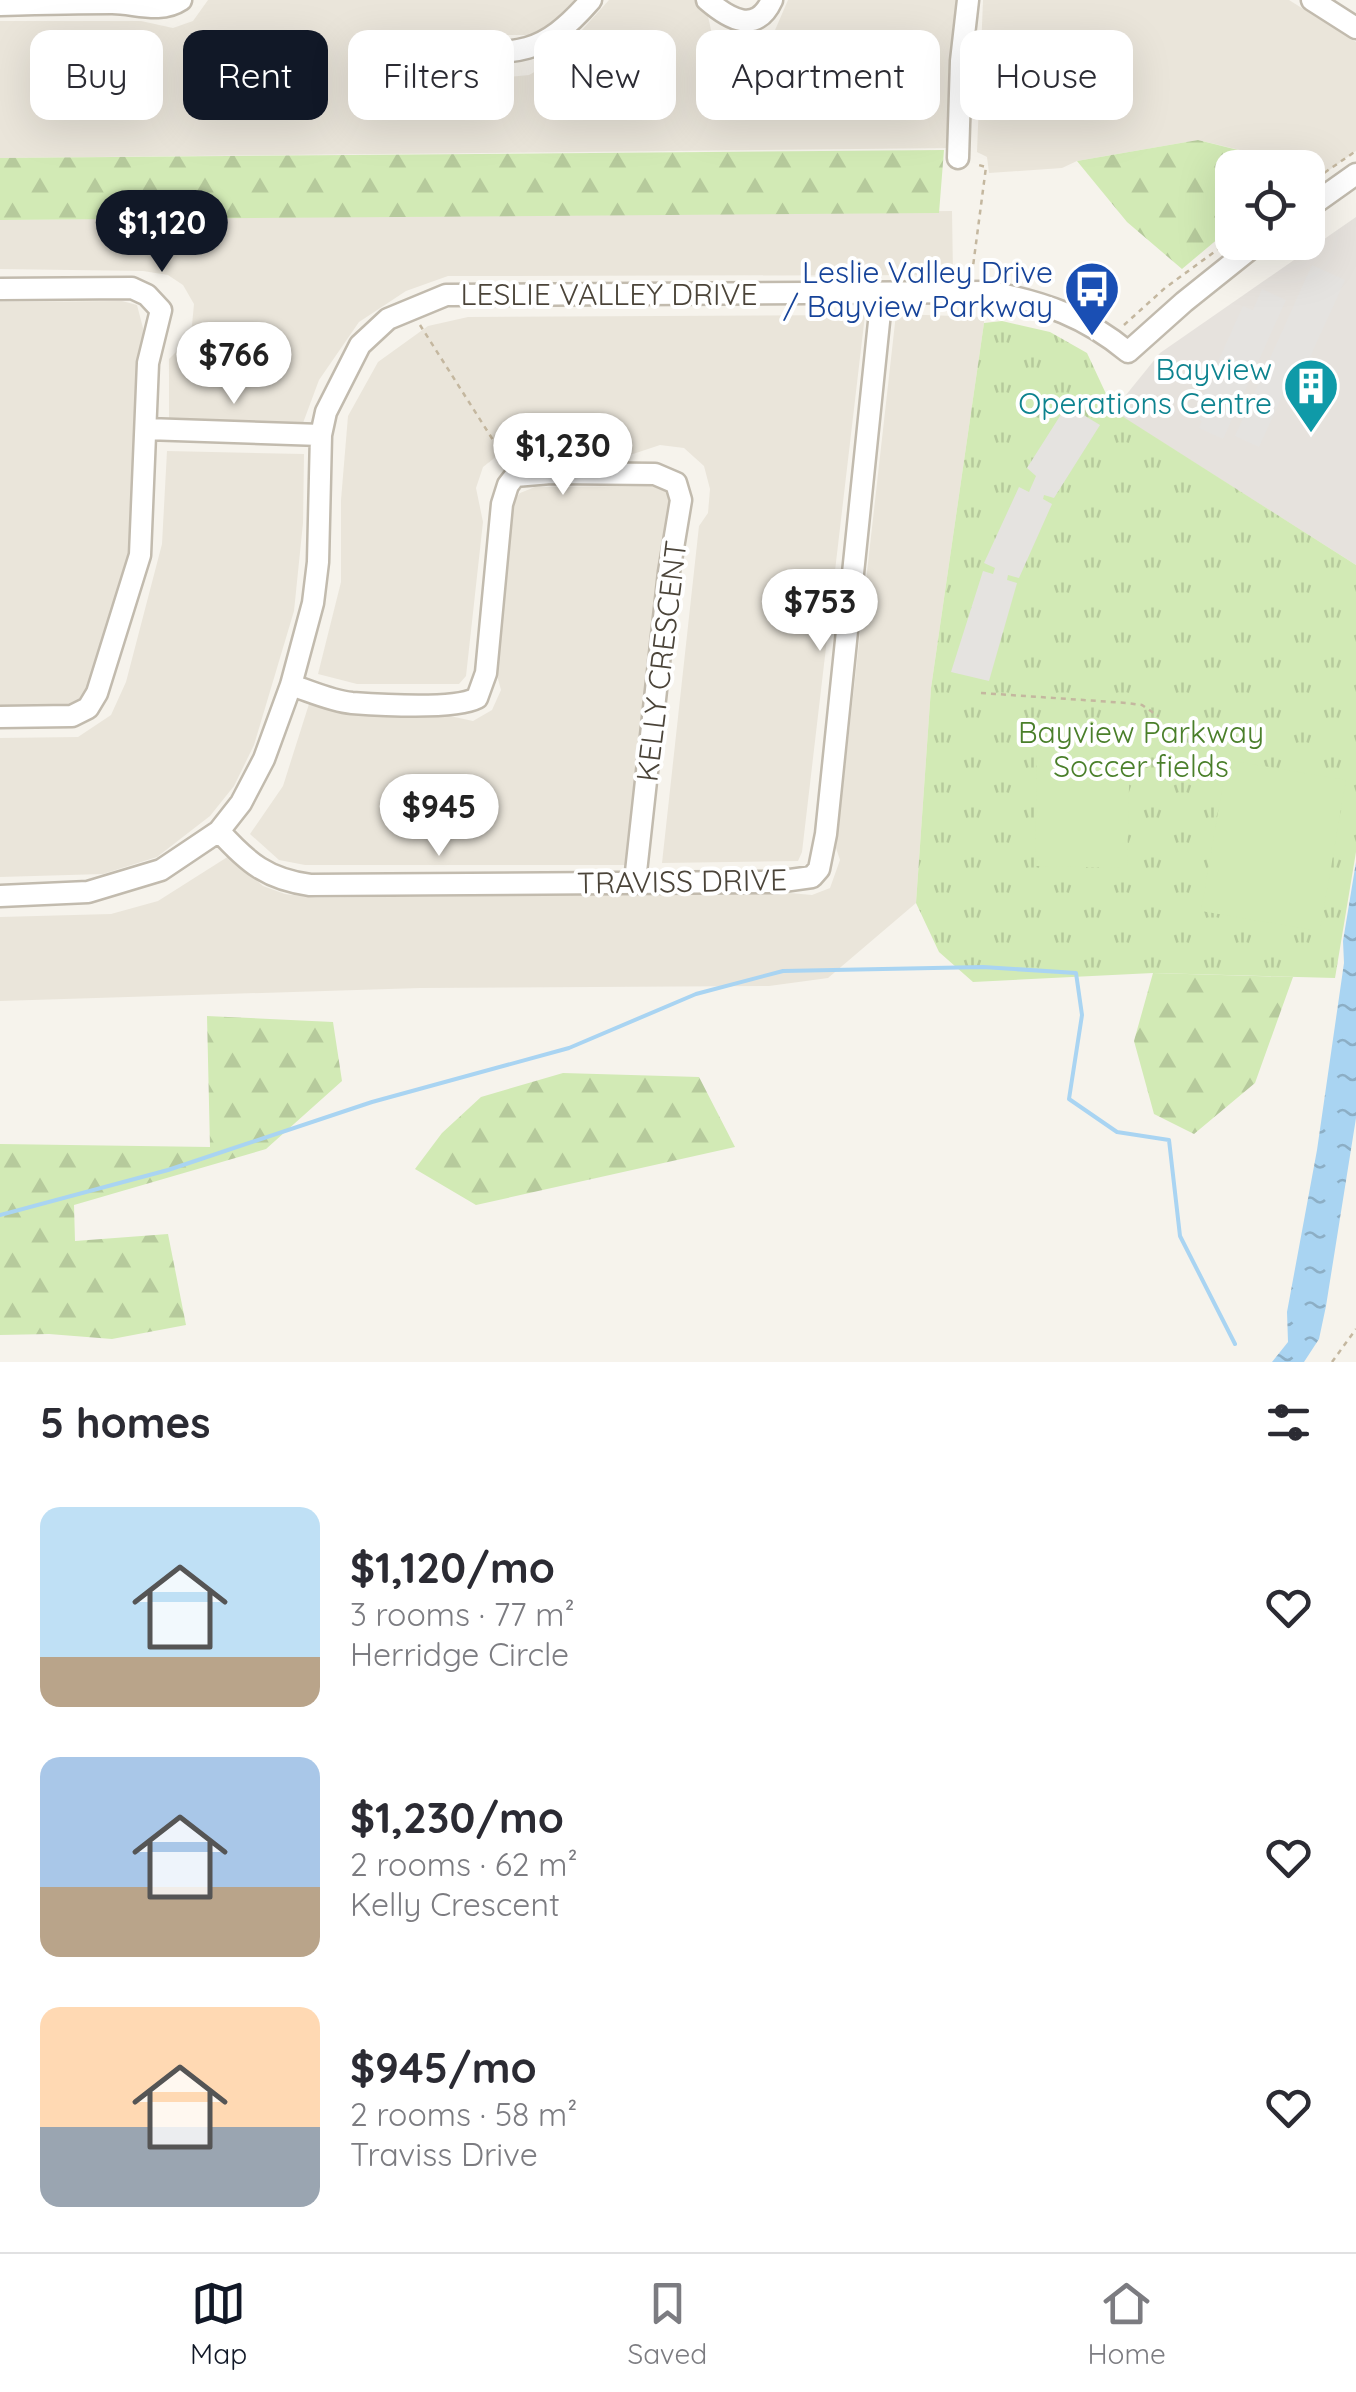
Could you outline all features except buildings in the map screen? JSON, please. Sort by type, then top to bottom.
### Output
[{"type":"street","points":[[0,4],[118,3],[145,8],[172,6],[181,0]]},
{"type":"street","points":[[514,52],[546,41],[569,25],[591,0]]},
{"type":"street","points":[[706,0],[722,14],[748,22],[758,19],[772,0]]},
{"type":"street","points":[[958,158],[961,61],[968,0]]},
{"type":"street","points":[[1312,0],[1356,28]]},
{"type":"street","points":[[1325,196],[1356,174]]},
{"type":"street","name":"LESLIE VALLEY DRIVE","points":[[0,896],[88,892],[161,870],[219,831],[254,784],[291,685],[313,603],[318,562],[321,435],[326,412],[360,345],[388,320],[446,295],[990,292],[1033,300],[1090,324],[1128,352],[1236,260]]},
{"type":"street","points":[[0,289],[132,288],[161,310],[148,363],[140,556],[97,694],[88,708],[72,716],[0,717]]},
{"type":"street","name":"TRAVISS DRIVE","points":[[219,831],[247,860],[270,876],[310,884],[791,881],[812,877],[819,869],[826,834],[882,293]]},
{"type":"street","points":[[146,429],[321,435]]},
{"type":"street","name":"KELLY CRESCENT","points":[[515,476],[551,472],[655,474],[676,483],[680,491],[635,882]]},
{"type":"street","points":[[291,685],[352,703],[436,706],[478,698],[486,673],[502,504],[515,476]]},
{"type":"path","points":[[1325,172],[1356,151]]},
{"type":"path","points":[[958,158],[986,167],[972,274]]},
{"type":"path","points":[[1124,324],[1215,251]]},
{"type":"path","points":[[419,324],[515,476]]},
{"type":"path","points":[[981,694],[1127,703],[1142,706],[1158,716]]},
{"type":"path","points":[[1332,1362],[1356,1329]]},
{"type":"shaded area","points":[[208,0],[581,0],[553,27],[534,30],[530,35],[514,35],[514,30],[348,30],[348,120],[514,120],[514,76],[534,72],[534,120],[676,120],[676,30],[582,30],[609,0],[696,0],[707,12],[711,30],[696,30],[696,120],[940,120],[940,30],[775,30],[788,0],[962,0],[953,148],[0,158],[0,21],[141,21],[173,28],[193,21]]},
{"type":"shaded area","points":[[983,0],[1289,0],[1356,42],[1356,151],[1328,171],[1325,150],[1240,150],[1198,140],[1077,161],[1062,168],[989,173],[987,157],[977,152],[978,120],[1133,120],[1133,30],[982,30]]},
{"type":"shaded area","points":[[952,211],[953,275],[448,276],[406,291],[359,322],[319,380],[303,423],[169,423],[169,359],[186,342],[194,304],[183,285],[168,275],[143,271],[0,269],[0,220]]},
{"type":"shaded area","points":[[1356,217],[1356,565],[1113,411],[1160,353],[1294,260],[1325,260],[1325,239]]},
{"type":"shaded area","points":[[1312,265],[1345,280],[1306,366],[1297,363],[1259,447],[1235,436]]},
{"type":"shaded area","points":[[1262,289],[1286,300],[1223,439],[1199,428],[1202,421],[1193,417],[1243,306],[1253,310]]},
{"type":"shaded area","points":[[122,301],[137,305],[143,328],[138,490],[132,549],[87,698],[72,710],[0,711],[0,302]]},
{"type":"shaded area","points":[[896,314],[984,317],[984,323],[931,688],[916,903],[828,978],[769,986],[420,988],[0,1001],[0,917],[111,914],[158,901],[229,856],[263,886],[316,898],[779,892],[812,895],[830,888],[840,860],[836,848]]},
{"type":"shaded area","points":[[865,315],[798,861],[662,863],[699,526],[708,513],[710,489],[704,466],[684,448],[660,445],[633,454],[511,449],[497,456],[483,467],[476,488],[483,522],[466,676],[459,684],[357,684],[318,674],[341,582],[341,500],[348,416],[378,362],[428,326],[468,317]]},
{"type":"shaded area","points":[[1067,405],[1100,425],[1054,498],[1044,495],[1043,499],[1052,504],[1019,578],[1008,575],[1007,580],[1017,583],[989,681],[951,672],[983,571],[993,574],[995,568],[984,563],[1019,487],[1029,492],[1036,476],[1027,468]]},
{"type":"shaded area","points":[[167,451],[304,454],[303,523],[294,611],[254,745],[234,786],[210,816],[157,857],[103,874],[0,877],[0,738],[78,737],[111,715],[126,682],[162,544]]},
{"type":"shaded area","points":[[659,486],[669,495],[671,511],[629,865],[305,865],[279,860],[250,834],[283,786],[309,704],[352,714],[450,716],[473,721],[492,710],[501,690],[495,668],[514,501],[520,493],[535,487]]},
{"type":"green space","points":[[1198,140],[1238,150],[1215,150],[1215,241],[1182,269],[1127,222],[1077,161]]},
{"type":"green space","points":[[944,150],[939,213],[0,220],[0,158]]},
{"type":"green space","name":"Bayview Parkway Soccer fields","points":[[1002,321],[1050,332],[1087,353],[1114,411],[1356,565],[1356,852],[1335,978],[1153,973],[973,982],[939,952],[916,903],[931,688],[984,323]]},
{"type":"green space","points":[[1037,746],[1130,748],[1127,868],[1035,866]]},
{"type":"green space","points":[[1227,760],[1346,780],[1320,931],[1201,911]]},
{"type":"green space","points":[[1153,973],[1293,977],[1255,1083],[1194,1134],[1154,1114],[1134,1041]]},
{"type":"green space","points":[[207,1016],[333,1022],[342,1081],[266,1149],[74,1205],[75,1241],[168,1234],[186,1325],[112,1339],[0,1335],[0,1144],[210,1147]]},
{"type":"green space","points":[[563,1073],[699,1077],[735,1147],[476,1205],[415,1169],[442,1133],[481,1097]]},
{"type":"water","points":[[1356,862],[1356,1118],[1326,1306],[1319,1339],[1304,1362],[1272,1362],[1288,1342],[1287,1312],[1317,1150]]},
{"type":"waterway","points":[[0,1215],[168,1170],[372,1102],[569,1048],[696,994],[783,971],[983,967],[1076,973],[1082,1015],[1069,1099],[1117,1132],[1169,1140],[1180,1236],[1235,1344]]},
{"type":"place","name":"Leslie Valley Drive / Bayview Parkway","points":[[1092,338]]},
{"type":"place","name":"Bayview Operations Centre","points":[[1311,435]]}]
